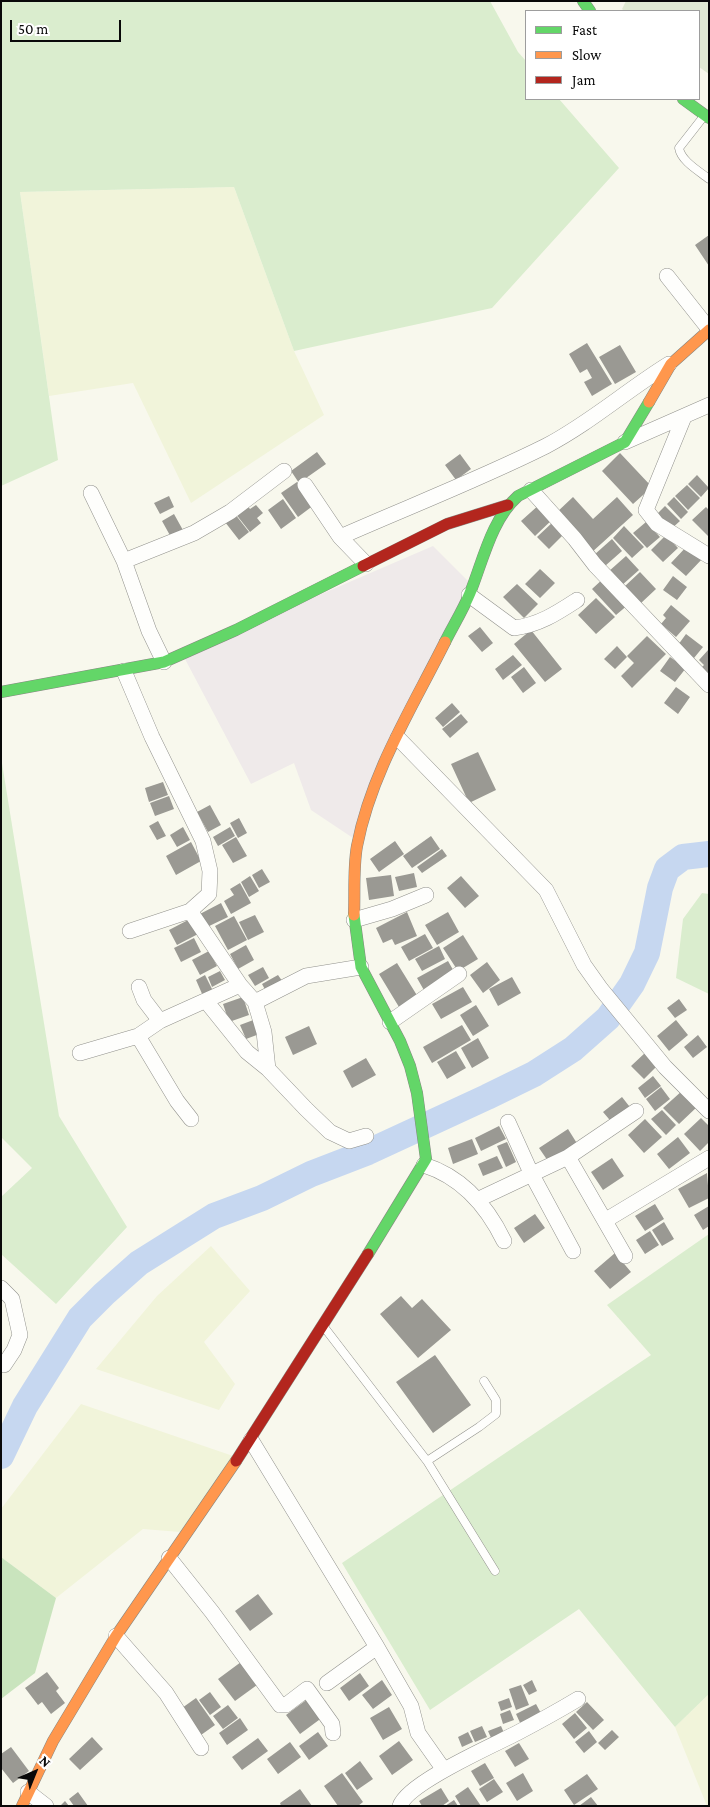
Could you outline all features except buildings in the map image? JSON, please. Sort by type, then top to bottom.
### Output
[{"type":"street","points":[[684,100],[707,116]]},
{"type":"street","points":[[344,541],[545,446],[581,426],[642,380],[670,364],[709,330],[667,276]]},
{"type":"street","points":[[625,442],[670,364]]},
{"type":"street","points":[[22,1806],[52,1741],[116,1636],[251,1440],[425,1162],[420,1110],[410,1066],[390,1022],[361,967],[354,920],[358,848],[365,813],[381,770],[469,595],[497,524],[508,505],[518,496],[625,442],[709,405]]},
{"type":"street","points":[[684,417],[646,510],[657,524],[709,556]]},
{"type":"street","points":[[124,561],[194,533],[230,512],[284,470]]},
{"type":"street","points":[[305,485],[344,541],[364,561]]},
{"type":"street","points":[[530,490],[575,539],[595,565],[709,684]]},
{"type":"street","points":[[91,493],[124,561],[148,631],[162,657]]},
{"type":"street","points":[[1,692],[124,671],[236,630],[364,561],[447,524],[508,505]]},
{"type":"street","points":[[469,595],[514,628],[528,626],[547,619],[577,600]]},
{"type":"street","points":[[124,671],[202,841],[210,871],[209,894],[190,910],[130,931]]},
{"type":"street","points":[[398,738],[546,890],[584,965],[601,989],[665,1067],[709,1111]]},
{"type":"street","points":[[354,920],[392,909],[426,895]]},
{"type":"street","points":[[190,910],[240,985],[255,1002],[264,1032],[268,1068]]},
{"type":"street","points":[[255,1002],[306,976],[361,967]]},
{"type":"street","points":[[390,1022],[459,974]]},
{"type":"street","points":[[80,1054],[138,1036],[160,1021],[240,985]]},
{"type":"street","points":[[139,987],[144,1000],[160,1021]]},
{"type":"street","points":[[206,1000],[247,1052],[268,1068],[306,1110],[330,1132],[349,1141],[366,1136]]},
{"type":"street","points":[[138,1036],[177,1101],[191,1119]]},
{"type":"street","points":[[479,1199],[568,1157],[636,1112]]},
{"type":"street","points":[[508,1122],[573,1252]]},
{"type":"street","points":[[568,1157],[625,1256]]},
{"type":"street","points":[[606,1220],[709,1158]]},
{"type":"street","points":[[425,1162],[479,1199],[493,1219],[504,1241]]},
{"type":"street","points":[[1,1288],[12,1299],[20,1336],[14,1350],[4,1365],[1,1362]]},
{"type":"street","points":[[251,1440],[377,1647],[411,1706],[418,1733],[444,1770]]},
{"type":"street","points":[[169,1558],[212,1612],[280,1705],[286,1706],[307,1689],[332,1724],[333,1733]]},
{"type":"street","points":[[116,1636],[166,1693],[201,1748]]},
{"type":"street","points":[[327,1683],[377,1647]]},
{"type":"street","points":[[400,1806],[404,1797],[444,1770],[545,1719],[578,1699]]},
{"type":"street","points":[[28,1792],[46,1806]]},
{"type":"lane","points":[[707,116],[679,148],[680,154],[709,179]]},
{"type":"lane","points":[[323,1326],[427,1461],[495,1571]]},
{"type":"lane","points":[[427,1461],[496,1414],[496,1400],[484,1382]]},
{"type":"shaded area","points":[[433,546],[475,588],[353,838],[311,810],[294,763],[251,784],[185,659],[310,599]]},
{"type":"green space","points":[[1,1],[490,1],[518,52],[525,60],[525,100],[560,100],[619,168],[492,308],[294,351],[234,187],[20,192],[58,460],[1,486]]},
{"type":"green space","points":[[626,1],[709,1],[709,74],[700,68],[700,10],[622,9]]},
{"type":"green space","points":[[234,187],[294,351],[324,415],[191,503],[133,383],[49,396],[20,192]]},
{"type":"green space","points":[[1,757],[59,1116],[127,1227],[56,1304],[1,1254],[1,1197],[32,1168],[1,1137]]},
{"type":"green space","points":[[702,893],[709,894],[709,994],[676,978],[683,919]]},
{"type":"green space","points":[[709,1234],[709,1694],[675,1727],[579,1609],[430,1710],[342,1563],[651,1355],[607,1305]]},
{"type":"green space","points":[[211,1246],[250,1291],[204,1342],[235,1384],[219,1410],[96,1369],[157,1296]]},
{"type":"green space","points":[[81,1404],[236,1457],[180,1532],[143,1529],[56,1598],[1,1557],[1,1509]]},
{"type":"green space","points":[[1,1557],[56,1598],[35,1673],[1,1699]]},
{"type":"green space","points":[[709,1694],[709,1806],[707,1806],[675,1727]]},
{"type":"waterway","points":[[1,1456],[25,1406],[80,1318],[139,1263],[214,1216],[262,1198],[311,1174],[368,1152],[487,1097],[534,1074],[573,1049],[608,1018],[632,984],[647,953],[660,888],[667,869],[683,857],[709,854]]},
{"type":"traffic: fast","points":[[583,1],[589,10]]},
{"type":"traffic: fast","points":[[684,100],[709,118]]},
{"type":"traffic: fast","points":[[445,642],[475,581],[494,529],[509,506],[518,496],[625,442],[649,402]]},
{"type":"traffic: fast","points":[[1,692],[164,662],[236,630],[363,566]]},
{"type":"traffic: fast","points":[[354,915],[361,967],[400,1041],[410,1066],[417,1093],[426,1159],[368,1254]]},
{"type":"traffic: slow","points":[[649,402],[671,364],[709,330]]},
{"type":"traffic: slow","points":[[354,915],[356,854],[363,819],[382,767],[394,741],[445,642]]},
{"type":"traffic: slow","points":[[22,1806],[53,1741],[116,1636],[236,1461]]},
{"type":"traffic: jam","points":[[363,566],[447,524],[508,505]]},
{"type":"traffic: jam","points":[[236,1461],[368,1254]]}]
